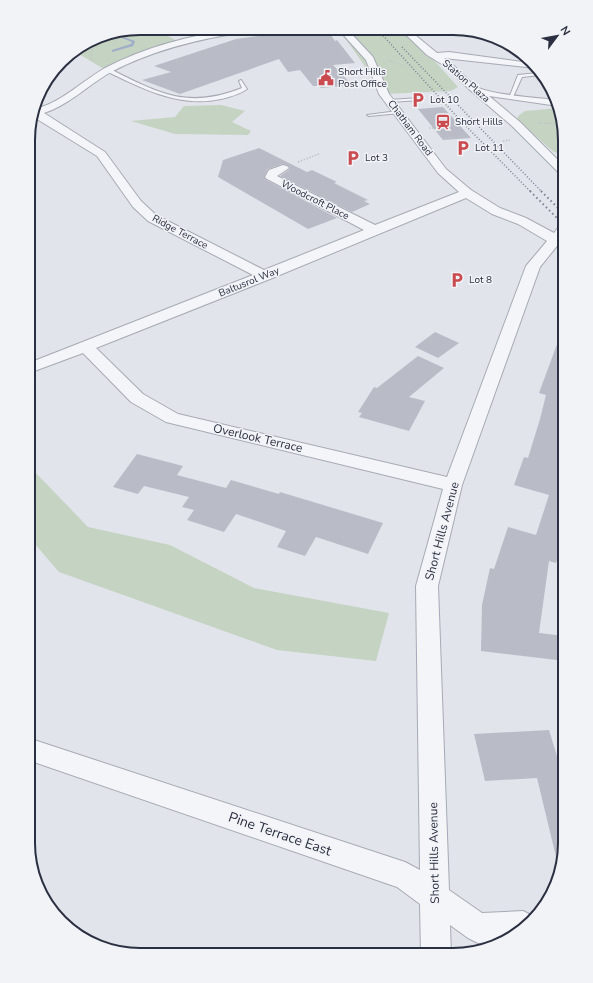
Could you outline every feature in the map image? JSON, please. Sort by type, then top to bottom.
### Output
[{"type":"street","points":[[40,110],[54,104],[108,70],[134,58],[213,35]]},
{"type":"street","name":"Chatham Road","points":[[347,35],[370,60],[384,94],[442,171],[467,193],[496,211],[522,221],[545,239]]},
{"type":"street","name":"Station Plaza","points":[[410,35],[430,53],[448,64],[473,88],[508,116],[558,165]]},
{"type":"street","points":[[436,56],[449,55],[526,65]]},
{"type":"street","points":[[473,88],[491,94],[551,103]]},
{"type":"street","points":[[508,116],[511,112],[522,109],[552,105]]},
{"type":"street","name":"Ridge Terrace","points":[[38,115],[101,154],[113,168],[137,204],[152,218],[264,276]]},
{"type":"street","points":[[546,152],[558,156]]},
{"type":"street","name":"Woodcroft Place","points":[[283,168],[273,172],[271,177],[374,230]]},
{"type":"street","name":"Baltusrol Way","points":[[35,366],[264,276],[467,193]]},
{"type":"street","name":"Chatham Road","points":[[496,211],[508,224],[545,239]]},
{"type":"street","name":"Short Hills Avenue","points":[[436,948],[427,586],[454,485],[533,266],[545,239]]},
{"type":"street","name":"Overlook Terrace","points":[[86,347],[137,398],[172,418],[454,485]]},
{"type":"street","name":"Pine Terrace East","points":[[35,751],[405,876],[478,928],[517,926]]},
{"type":"lane","points":[[108,70],[168,96],[190,101],[231,96],[244,89],[241,81]]},
{"type":"lane","points":[[511,97],[520,76],[535,74]]},
{"type":"lane","points":[[390,101],[419,99]]},
{"type":"lane","points":[[369,115],[398,112]]},
{"type":"path","points":[[532,123],[557,124]]},
{"type":"path","points":[[429,128],[435,128],[443,138],[466,136]]},
{"type":"path","points":[[283,168],[319,154]]},
{"type":"green space","points":[[133,35],[166,35],[181,43],[107,71],[79,54],[100,43],[119,37]]},
{"type":"green space","points":[[343,35],[411,35],[458,87],[451,91],[384,94]]},
{"type":"green space","points":[[221,105],[245,111],[232,122],[251,131],[248,135],[175,134],[131,121],[175,117],[184,106]]},
{"type":"green space","points":[[553,109],[557,126],[558,153],[549,148],[517,119],[519,115],[525,111]]},
{"type":"green space","points":[[35,472],[88,527],[170,545],[254,588],[389,613],[376,661],[277,650],[59,572],[35,544]]},
{"type":"building","points":[[331,35],[335,41],[337,40],[355,63],[333,65],[352,85],[321,88],[318,86],[313,86],[300,70],[288,72],[279,59],[180,94],[142,80],[171,72],[154,66],[236,39],[258,36]]},
{"type":"building","name":"Short Hills","points":[[443,107],[471,138],[443,140],[418,109]]},
{"type":"building","points":[[259,148],[307,172],[312,170],[337,182],[334,183],[368,200],[364,201],[370,204],[352,212],[280,176],[290,169],[287,165],[282,164],[268,169],[264,177],[266,180],[337,218],[308,229],[218,177],[223,160]]},
{"type":"building","points":[[435,332],[459,343],[438,358],[415,347]]},
{"type":"building","points":[[558,342],[558,556],[556,563],[549,561],[539,633],[558,635],[558,660],[481,651],[482,605],[490,568],[494,569],[508,527],[536,535],[549,495],[514,485],[524,457],[528,458],[540,419],[546,395],[539,393]]},
{"type":"building","points":[[418,356],[444,368],[409,397],[425,401],[409,431],[359,417],[362,413],[358,412],[374,387],[377,388]]},
{"type":"building","points":[[137,454],[183,466],[177,475],[226,488],[231,480],[279,494],[280,492],[383,523],[368,554],[316,537],[305,556],[277,547],[286,531],[236,514],[224,532],[187,520],[194,510],[182,507],[189,497],[144,486],[138,494],[113,487]]},
{"type":"building","points":[[549,730],[558,759],[558,850],[557,859],[537,778],[485,781],[474,734]]},
{"type":"waterway","points":[[113,51],[132,45],[134,42],[121,37]]},
{"type":"railway","points":[[382,35],[459,119],[531,192]]},
{"type":"railway","points":[[402,47],[542,192]]},
{"type":"railway","points":[[531,192],[558,219]]},
{"type":"railway","points":[[542,192],[558,208]]},
{"type":"place","name":"Short Hills Post Office","points":[[326,78]]},
{"type":"place","name":"Lot 10","points":[[418,100]]},
{"type":"place","name":"Short Hills","points":[[443,122]]},
{"type":"place","name":"Lot 11","points":[[463,148]]},
{"type":"place","name":"Lot 3","points":[[353,158]]},
{"type":"place","name":"Lot 8","points":[[457,280]]}]
